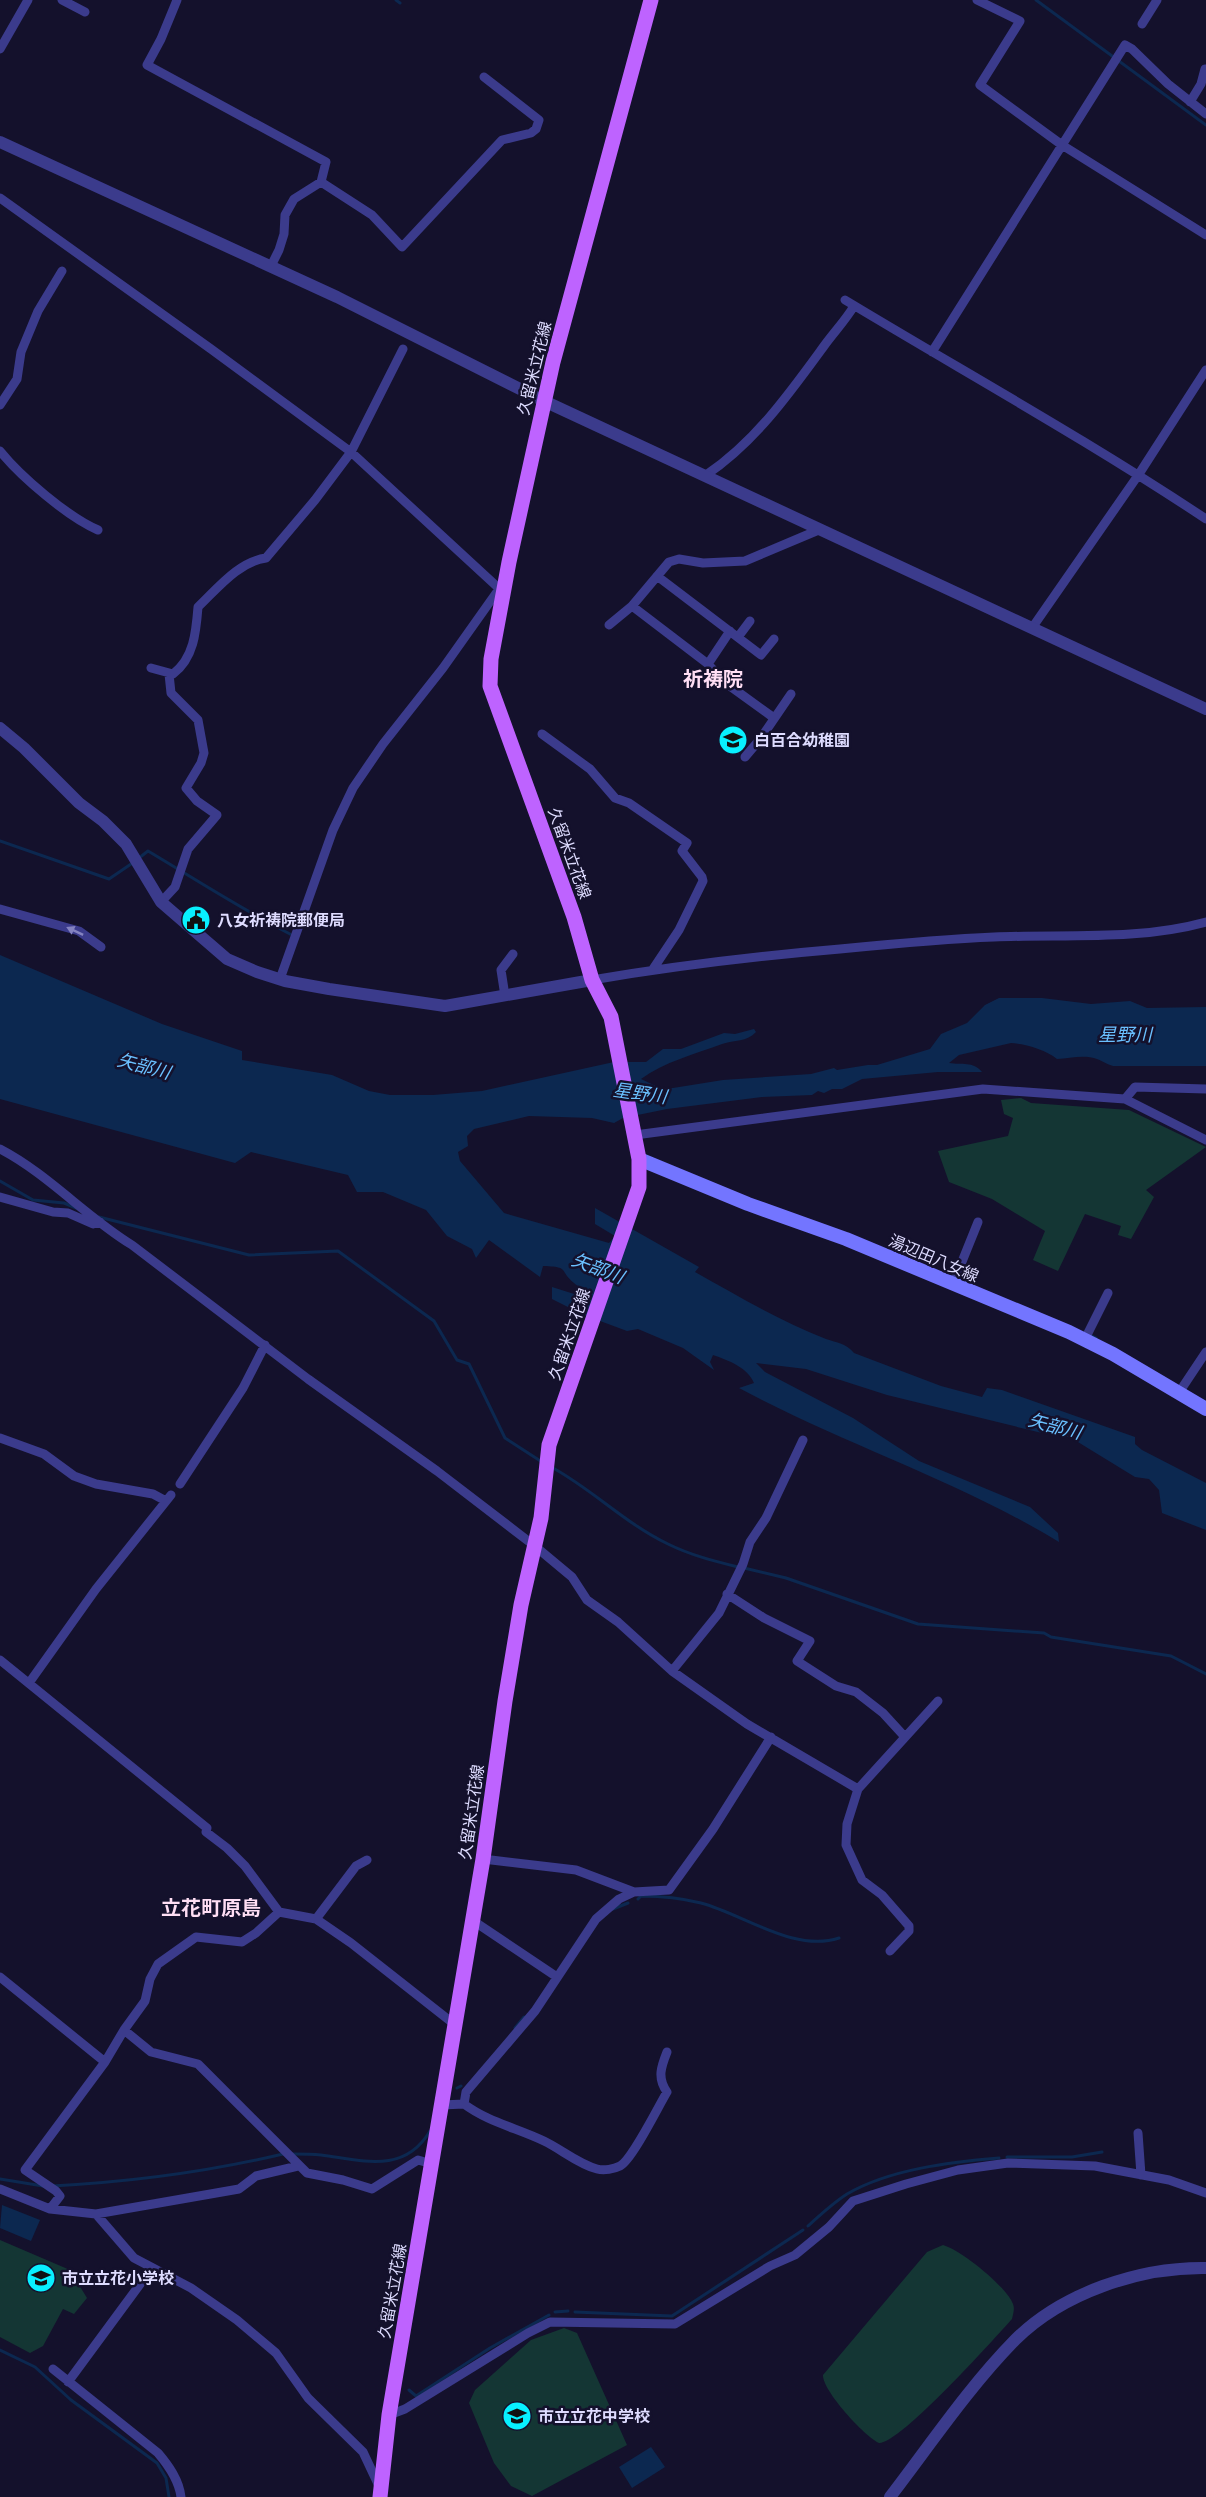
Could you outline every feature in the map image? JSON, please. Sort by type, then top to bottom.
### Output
[{"type":"main road","name":"久留米立花線","points":[[381,2494],[390,2415],[483,1858],[521,1605],[536,1547],[549,1445],[639,1187],[639,1159],[611,1017],[592,980],[574,917],[490,686],[491,658],[501,591],[544,401],[651,0]]},
{"type":"main road","name":"湯辺田八女線","points":[[639,1159],[748,1204],[846,1239],[1085,1339],[1206,1409]]},
{"type":"street","points":[[0,49],[28,0]]},
{"type":"street","points":[[62,0],[85,12]]},
{"type":"street","points":[[177,0],[161,39],[147,65],[326,162],[321,182],[294,199],[285,215],[282,242],[271,266]]},
{"type":"street","points":[[977,0],[1020,21],[980,85],[1062,145],[1206,235]]},
{"type":"street","points":[[1142,24],[1156,0]]},
{"type":"street","points":[[932,352],[1125,45],[1206,114]]},
{"type":"street","points":[[1190,102],[1205,73]]},
{"type":"street","points":[[484,77],[539,120]]},
{"type":"street","points":[[539,120],[550,117]]},
{"type":"street","points":[[321,182],[372,215],[402,247],[502,140],[531,133],[536,129],[539,120]]},
{"type":"street","points":[[0,142],[271,266],[411,333],[544,401],[1206,709]]},
{"type":"street","points":[[0,198],[351,452],[501,591],[383,744],[353,788],[333,830],[279,979]]},
{"type":"street","points":[[1,401],[17,379],[21,352],[38,311],[62,271]]},
{"type":"street","points":[[845,300],[1139,474],[1206,519]]},
{"type":"street","points":[[706,475],[730,459],[771,416],[826,343],[845,322],[854,306]]},
{"type":"street","points":[[151,668],[169,674],[179,669],[190,653],[195,635],[198,607],[240,568],[256,559],[266,558],[315,500],[351,452],[403,349]]},
{"type":"street","points":[[1032,628],[1139,474],[1206,370]]},
{"type":"street","points":[[0,451],[12,466],[62,507],[87,526],[98,530]]},
{"type":"street","points":[[609,625],[632,606],[669,562],[679,559],[703,563],[745,561],[821,529]]},
{"type":"street","points":[[657,576],[761,655],[774,639]]},
{"type":"street","points":[[632,606],[708,664],[723,681],[774,718]]},
{"type":"street","points":[[708,664],[734,634],[750,621]]},
{"type":"street","points":[[161,902],[175,887],[188,849],[218,815],[197,801],[186,788],[201,763],[204,753],[198,720],[171,693],[169,674]]},
{"type":"street","points":[[746,757],[791,694]]},
{"type":"street","points":[[0,728],[24,748],[79,803],[103,821],[126,843],[161,902],[227,959],[279,979],[340,990],[445,1006],[653,969],[899,943],[993,937],[1130,934],[1163,931],[1206,922]]},
{"type":"street","points":[[542,734],[590,769],[615,798],[629,803],[687,843],[682,851],[703,881],[680,930],[653,969]]},
{"type":"street","points":[[0,909],[79,931],[101,947]]},
{"type":"street","points":[[505,996],[501,970],[513,954]]},
{"type":"street","points":[[1125,1099],[1135,1087],[1206,1089]]},
{"type":"street","points":[[634,1132],[983,1089],[1125,1099],[1206,1140]]},
{"type":"street","points":[[0,1149],[17,1158],[100,1222],[107,1230],[132,1245],[308,1379],[437,1471],[536,1547],[572,1577],[587,1600],[618,1622],[672,1671],[747,1724],[858,1789]]},
{"type":"street","points":[[0,1197],[68,1214],[93,1224],[100,1222]]},
{"type":"street","points":[[953,1284],[978,1222]]},
{"type":"street","points":[[1085,1339],[1108,1293]]},
{"type":"street","points":[[180,1484],[243,1388],[265,1344]]},
{"type":"street","points":[[1179,1394],[1206,1352]]},
{"type":"street","points":[[0,1438],[44,1454],[74,1476],[96,1484],[169,1498],[96,1589],[29,1683]]},
{"type":"street","points":[[672,1671],[719,1613],[750,1542],[766,1518],[802,1440]]},
{"type":"street","points":[[727,1594],[764,1618],[810,1641],[797,1661],[836,1686],[856,1692],[883,1713],[905,1737]]},
{"type":"street","points":[[0,1660],[207,1828],[206,1832],[245,1866],[279,1912],[316,1919],[351,1943],[454,2024]]},
{"type":"street","points":[[890,1951],[909,1931],[909,1926],[882,1895],[862,1880],[846,1845],[847,1824],[858,1789],[938,1701]]},
{"type":"street","points":[[464,2104],[466,2092],[535,2011],[602,1912],[619,1899],[634,1892],[669,1890],[713,1829],[771,1737]]},
{"type":"street","points":[[483,1858],[576,1870],[634,1892]]},
{"type":"street","points":[[316,1919],[356,1866],[367,1860]]},
{"type":"street","points":[[50,2209],[60,2196],[25,2170],[105,2062],[124,2030],[146,2001],[150,1979],[158,1964],[196,1937],[242,1942],[256,1933],[279,1912]]},
{"type":"street","points":[[472,1920],[557,1977]]},
{"type":"street","points":[[0,1977],[105,2062]]},
{"type":"street","points":[[124,2030],[151,2052],[198,2064],[307,2173],[343,2180],[372,2189],[418,2160],[432,2164]]},
{"type":"street","points":[[442,2105],[464,2104],[502,2124],[545,2141],[583,2163],[597,2169],[607,2170],[621,2166],[667,2092],[662,2085],[660,2069],[667,2052]]},
{"type":"street","points":[[1138,2133],[1141,2175]]},
{"type":"street","points":[[390,2415],[405,2409],[528,2333],[550,2322],[675,2324],[770,2266],[795,2255],[829,2227],[853,2201],[958,2170],[1008,2163],[1095,2166],[1169,2180],[1206,2193]]},
{"type":"street","points":[[0,2189],[50,2209],[96,2214],[239,2189],[256,2176],[298,2166]]},
{"type":"street","points":[[96,2214],[134,2258],[199,2293],[237,2320],[276,2353],[308,2398],[363,2452],[381,2494]]},
{"type":"street","points":[[68,2382],[152,2268]]},
{"type":"street","points":[[890,2497],[991,2367],[1015,2340],[1036,2322],[1077,2298],[1118,2281],[1168,2271],[1206,2268]]},
{"type":"street","points":[[53,2369],[158,2453],[176,2478],[181,2497]]},
{"type":"green space","points":[[1021,1098],[1031,1103],[1129,1110],[1206,1147],[1146,1190],[1154,1197],[1131,1239],[1118,1235],[1121,1226],[1085,1214],[1058,1271],[1033,1260],[1045,1231],[992,1199],[949,1182],[938,1151],[1008,1136],[1013,1118],[1004,1114],[1001,1100]]},
{"type":"green space","points":[[0,2240],[70,2270],[87,2298],[74,2314],[63,2309],[43,2346],[30,2353],[0,2337]]},
{"type":"green space","points":[[943,2245],[971,2261],[1002,2288],[1013,2304],[1012,2319],[926,2409],[890,2439],[879,2443],[864,2432],[845,2412],[829,2391],[823,2375],[927,2252]]},
{"type":"green space","points":[[564,2328],[577,2333],[627,2445],[532,2496],[511,2486],[494,2463],[469,2403],[475,2390],[531,2340]]},
{"type":"water","points":[[0,955],[162,1024],[242,1051],[242,1060],[332,1075],[369,1091],[390,1095],[433,1095],[482,1091],[614,1062],[646,1062],[663,1049],[681,1049],[724,1033],[735,1034],[754,1029],[756,1032],[749,1038],[722,1044],[680,1059],[641,1079],[660,1088],[673,1088],[723,1080],[811,1074],[834,1068],[837,1070],[877,1065],[930,1049],[941,1034],[967,1023],[985,1005],[999,998],[1042,998],[1091,1004],[1130,1001],[1147,1008],[1206,1007],[1206,1066],[1113,1066],[1090,1057],[1057,1059],[1036,1048],[1011,1043],[959,1055],[949,1063],[975,1066],[982,1072],[938,1072],[862,1079],[842,1089],[832,1089],[824,1093],[818,1091],[812,1095],[762,1097],[667,1109],[623,1118],[614,1123],[592,1118],[529,1116],[474,1129],[467,1136],[468,1146],[458,1152],[460,1161],[504,1213],[609,1243],[615,1236],[595,1224],[595,1208],[699,1267],[695,1272],[759,1308],[826,1339],[845,1345],[854,1353],[941,1386],[982,1397],[987,1388],[1002,1390],[1135,1437],[1135,1444],[1142,1450],[1206,1483],[1206,1530],[1162,1513],[1159,1490],[1149,1479],[1135,1477],[1073,1439],[1050,1430],[1042,1433],[887,1395],[806,1369],[756,1363],[765,1372],[853,1418],[919,1461],[1030,1507],[1058,1533],[1059,1542],[981,1500],[739,1388],[754,1383],[747,1373],[731,1362],[713,1355],[710,1362],[714,1370],[683,1348],[638,1329],[627,1331],[584,1315],[552,1299],[552,1287],[590,1299],[591,1292],[569,1279],[561,1268],[543,1266],[540,1277],[489,1240],[476,1258],[472,1249],[447,1236],[426,1210],[383,1192],[357,1192],[348,1175],[251,1152],[235,1163],[0,1099]]},
{"type":"water","points":[[2,2205],[40,2220],[31,2241],[0,2228]]},
{"type":"water","points":[[651,2447],[665,2467],[632,2488],[619,2467]]},
{"type":"waterway","points":[[396,0],[400,3]]},
{"type":"waterway","points":[[1036,0],[1206,125]]},
{"type":"waterway","points":[[0,841],[109,879],[134,862]]},
{"type":"waterway","points":[[139,858],[148,851],[290,934]]},
{"type":"waterway","points":[[0,1181],[33,1200],[64,1203],[76,1208]]},
{"type":"waterway","points":[[99,1217],[249,1255],[338,1251],[434,1321],[457,1360],[469,1364],[505,1438],[542,1462]]},
{"type":"waterway","points":[[960,1279],[969,1283]]},
{"type":"waterway","points":[[1092,1336],[1096,1338]]},
{"type":"waterway","points":[[553,1468],[653,1536],[685,1551],[738,1567]]},
{"type":"waterway","points":[[744,1568],[786,1578],[918,1624],[1044,1633],[1051,1637],[1171,1656],[1206,1674]]},
{"type":"waterway","points":[[638,1899],[641,1896],[656,1896],[701,1903],[769,1930],[804,1940],[822,1941],[839,1938]]},
{"type":"waterway","points":[[613,1909],[628,1903]]},
{"type":"waterway","points":[[515,2028],[524,2017]]},
{"type":"waterway","points":[[457,2088],[461,2086]]},
{"type":"waterway","points":[[293,2154],[366,2161],[395,2159],[408,2154],[430,2131]]},
{"type":"waterway","points":[[1007,2157],[1072,2157],[1102,2152]]},
{"type":"waterway","points":[[52,2186],[168,2175],[283,2154]]},
{"type":"waterway","points":[[808,2226],[847,2194],[882,2178],[921,2168],[999,2158]]},
{"type":"waterway","points":[[0,2179],[43,2186]]},
{"type":"waterway","points":[[575,2312],[672,2316],[803,2230]]},
{"type":"waterway","points":[[555,2312],[568,2311]]},
{"type":"waterway","points":[[409,2390],[416,2396],[490,2348],[549,2315]]},
{"type":"waterway","points":[[0,2350],[35,2367],[71,2400],[157,2463],[166,2478],[169,2497]]},
{"type":"place","name":"白百合幼稚園","points":[[733,740]]},
{"type":"place","name":"八女祈祷院郵便局","points":[[196,920]]},
{"type":"place","name":"市立立花小学校","points":[[41,2278]]},
{"type":"place","name":"市立立花中学校","points":[[517,2416]]},
{"type":"district","name":"祈祷院","points":[[713,678]]},
{"type":"district","name":"立花町原島","points":[[211,1907]]},
{"type":"water label","name":"星野川","points":[[1125,1034]]},
{"type":"water label","name":"矢部川","points":[[144,1066]]},
{"type":"water label","name":"星野川","points":[[640,1093]]},
{"type":"water label","name":"矢部川","points":[[598,1268]]},
{"type":"water label","name":"矢部川","points":[[1055,1426]]}]
